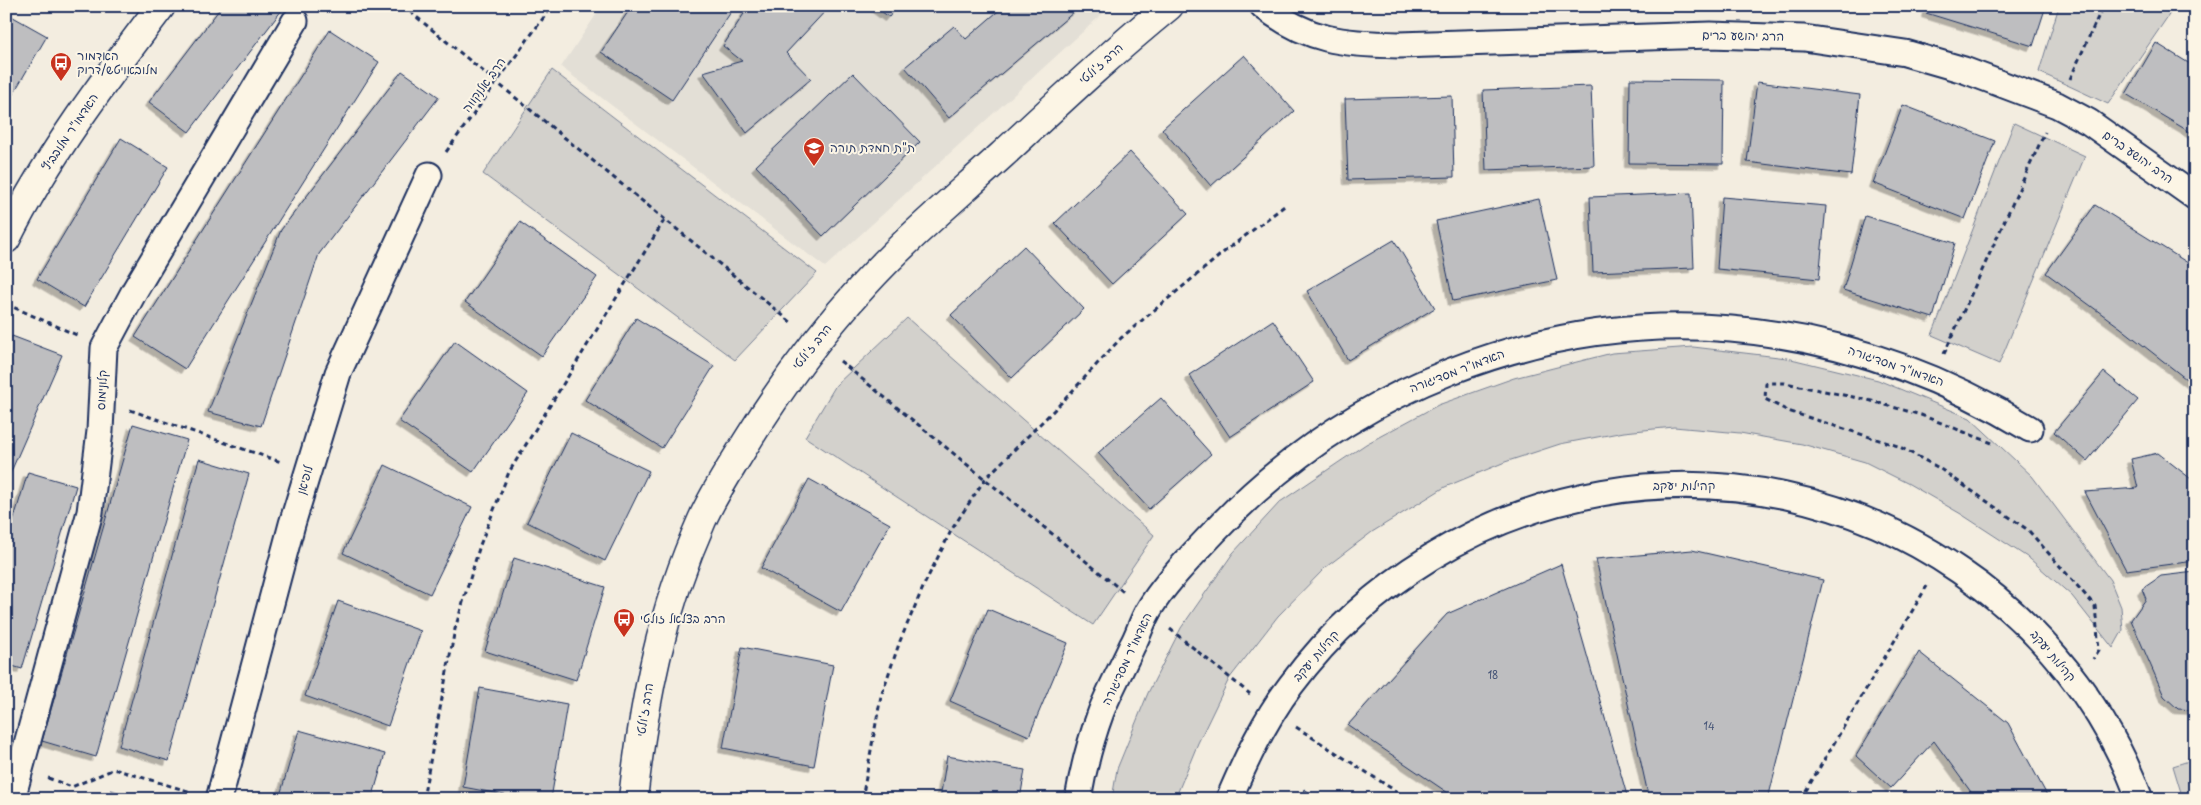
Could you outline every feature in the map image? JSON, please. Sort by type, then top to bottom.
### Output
[{"type":"street","name":"האדמו\"ר מלובביץ","points":[[6,239],[58,146],[161,6]]},
{"type":"street","name":"הרב ז'ולטי","points":[[633,799],[646,696],[657,651],[683,566],[703,518],[725,478],[786,380],[815,341],[866,283],[914,236],[1123,44],[1169,6]]},
{"type":"street","name":"הרב יהושע ברים","points":[[1263,6],[1284,23],[1311,36],[1364,44],[1399,46],[1710,35],[1804,38],[1905,53],[1964,70],[2058,106],[2090,122],[2195,197]]},
{"type":"street","name":"קלונימוס","points":[[12,799],[90,512],[102,400],[104,348],[135,290],[295,21]]},
{"type":"street","name":"לופיאן","points":[[220,799],[307,471],[338,373],[429,175]]},
{"type":"street","name":"האדמו\"ר מסדיגורה","points":[[1078,799],[1101,712],[1148,611],[1191,556],[1241,503],[1286,464],[1337,428],[1402,392],[1476,361],[1556,340],[1604,332],[1666,327],[1730,329],[1801,338],[1859,351],[1933,377],[1985,402],[2030,429]]},
{"type":"street","name":"קהילות יעקב","points":[[1229,799],[1243,765],[1273,712],[1289,687],[1311,659],[1350,618],[1383,589],[1421,561],[1472,533],[1506,518],[1541,506],[1588,494],[1670,485],[1719,486],[1774,493],[1816,503],[1874,523],[1912,541],[1943,559],[1979,584],[2014,612],[2039,638],[2076,683],[2113,740],[2140,799]]},
{"type":"path","name":"הרב אלנקווה","points":[[429,175],[552,6]]},
{"type":"path","points":[[1933,377],[2103,6]]},
{"type":"path","points":[[862,799],[881,696],[900,641],[925,583],[952,529],[985,479],[1121,338],[1224,252],[1287,204]]},
{"type":"path","points":[[423,799],[455,629],[480,545],[509,472],[664,219]]},
{"type":"path","points":[[6,304],[104,348]]},
{"type":"path","points":[[1993,444],[1922,414],[1784,383],[1766,383],[1765,399],[1788,410],[1898,446],[1939,468],[2028,530],[2095,606],[2099,650],[2076,683]]},
{"type":"path","points":[[102,400],[307,471]]},
{"type":"path","points":[[1801,799],[1943,559]]},
{"type":"path","points":[[1273,712],[1408,799]]},
{"type":"path","points":[[20,768],[72,787],[114,769],[195,793]]},
{"type":"shaded area","name":"ת\"ת חמדת תורה","points":[[602,6],[1111,6],[825,267],[561,67]]},
{"type":"shaded area","points":[[2059,6],[2175,6],[2108,104],[2039,72]]},
{"type":"shaded area","points":[[552,70],[817,273],[735,360],[483,174]]},
{"type":"shaded area","points":[[2014,123],[2085,156],[1999,364],[1932,335]]},
{"type":"shaded area","points":[[907,318],[1154,535],[1093,625],[805,437],[836,385]]},
{"type":"shaded area","points":[[1693,347],[1787,358],[1878,380],[1970,418],[2032,476],[2110,580],[2121,607],[2123,630],[2113,648],[2072,596],[2030,559],[1961,514],[1909,484],[1865,462],[1802,444],[1740,433],[1674,427],[1624,432],[1560,444],[1505,462],[1445,487],[1372,532],[1326,567],[1278,616],[1229,679],[1198,743],[1175,799],[1112,799],[1117,769],[1148,693],[1181,628],[1233,553],[1280,502],[1366,444],[1438,405],[1514,378],[1612,353]]},
{"type":"shaded area","points":[[2195,759],[2195,799],[2183,799],[2173,766]]},
{"type":"building","points":[[222,6],[285,6],[189,132],[149,102]]},
{"type":"building","points":[[632,6],[735,6],[672,100],[601,52]]},
{"type":"building","points":[[749,6],[830,6],[786,53],[811,79],[747,133],[703,72],[742,61],[723,46]]},
{"type":"building","points":[[874,6],[898,6],[889,17]]},
{"type":"building","points":[[1004,6],[1081,6],[949,118],[905,67],[954,26],[966,39]]},
{"type":"building","points":[[1928,6],[2046,6],[2033,46],[1926,13]]},
{"type":"building","points":[[6,13],[47,36],[12,96],[6,92]]},
{"type":"building","points":[[330,30],[379,62],[185,369],[135,337]]},
{"type":"building","points":[[2156,43],[2195,67],[2195,135],[2126,94]]},
{"type":"building","points":[[1244,55],[1294,111],[1211,186],[1162,129]]},
{"type":"building","points":[[402,71],[439,97],[319,254],[261,426],[208,412],[281,230]]},
{"type":"building","points":[[853,73],[920,142],[823,236],[756,166]]},
{"type":"building","points":[[1630,79],[1724,80],[1723,164],[1629,163]]},
{"type":"building","points":[[1757,82],[1860,95],[1851,175],[1747,162]]},
{"type":"building","points":[[1591,86],[1594,166],[1486,170],[1483,90]]},
{"type":"building","points":[[1452,96],[1454,177],[1348,180],[1345,99]]},
{"type":"building","points":[[1903,105],[1995,141],[1965,219],[1873,183]]},
{"type":"building","points":[[121,138],[168,167],[84,307],[37,279]]},
{"type":"building","points":[[1130,152],[1188,214],[1112,284],[1055,223]]},
{"type":"building","points":[[1691,193],[1694,268],[1593,272],[1590,197]]},
{"type":"building","points":[[1722,197],[1826,206],[1819,279],[1717,269]]},
{"type":"building","points":[[1539,199],[1557,280],[1453,301],[1436,221]]},
{"type":"building","points":[[2095,205],[2195,269],[2195,386],[2046,273]]},
{"type":"building","points":[[1865,216],[1955,243],[1933,318],[1843,290]]},
{"type":"building","points":[[520,222],[597,277],[542,356],[465,302]]},
{"type":"building","points":[[1394,240],[1435,308],[1348,360],[1307,291]]},
{"type":"building","points":[[1024,246],[1084,309],[1012,378],[951,315]]},
{"type":"building","points":[[636,318],[714,366],[662,448],[585,400]]},
{"type":"building","points":[[1273,320],[1314,382],[1230,437],[1189,375]]},
{"type":"building","points":[[12,336],[62,355],[6,483],[6,350]]},
{"type":"building","points":[[455,341],[528,393],[473,472],[399,421]]},
{"type":"building","points":[[2104,372],[2138,400],[2087,461],[2054,432]]},
{"type":"building","points":[[1161,398],[1211,454],[1149,509],[1098,453]]},
{"type":"building","points":[[133,424],[187,440],[96,757],[42,741]]},
{"type":"building","points":[[571,433],[649,471],[605,561],[527,522]]},
{"type":"building","points":[[2158,453],[2195,482],[2195,561],[2126,570],[2085,492],[2138,488],[2131,459]]},
{"type":"building","points":[[199,459],[249,474],[169,761],[119,746]]},
{"type":"building","points":[[385,465],[472,507],[430,594],[343,553]]},
{"type":"building","points":[[28,472],[76,486],[22,669],[6,664],[6,545]]},
{"type":"building","points":[[809,479],[890,524],[841,612],[761,568]]},
{"type":"building","points":[[1692,550],[1823,580],[1768,799],[1649,799],[1596,559]]},
{"type":"building","points":[[514,558],[605,587],[576,680],[485,651]]},
{"type":"building","points":[[1561,564],[1628,799],[1457,799],[1348,725],[1447,614]]},
{"type":"building","points":[[2195,572],[2195,710],[2178,709],[2164,696],[2131,620],[2146,599],[2142,589],[2161,576]]},
{"type":"building","points":[[338,601],[421,631],[388,726],[305,696]]},
{"type":"building","points":[[988,609],[1068,643],[1029,736],[950,701]]},
{"type":"building","points":[[742,647],[833,665],[814,766],[723,748]]},
{"type":"building","points":[[1919,652],[2008,723],[2049,799],[1976,799],[1934,741],[1891,788],[1856,756]]},
{"type":"building","points":[[480,688],[567,704],[551,799],[526,799],[463,787]]},
{"type":"building","points":[[299,730],[385,754],[372,799],[279,799]]},
{"type":"building","points":[[947,756],[1025,770],[1020,799],[940,799]]},
{"type":"building","points":[[1304,789],[1320,799],[1301,799]]},
{"type":"building","points":[[111,790],[141,799],[108,799]]},
{"type":"place","name":"האדמור מלובאויטש/דרוק","points":[[61,82]]},
{"type":"place","name":"ת\"ת חמדת תורה","points":[[814,167]]},
{"type":"place","name":"הרב בצלאל זולטי","points":[[624,638]]}]
